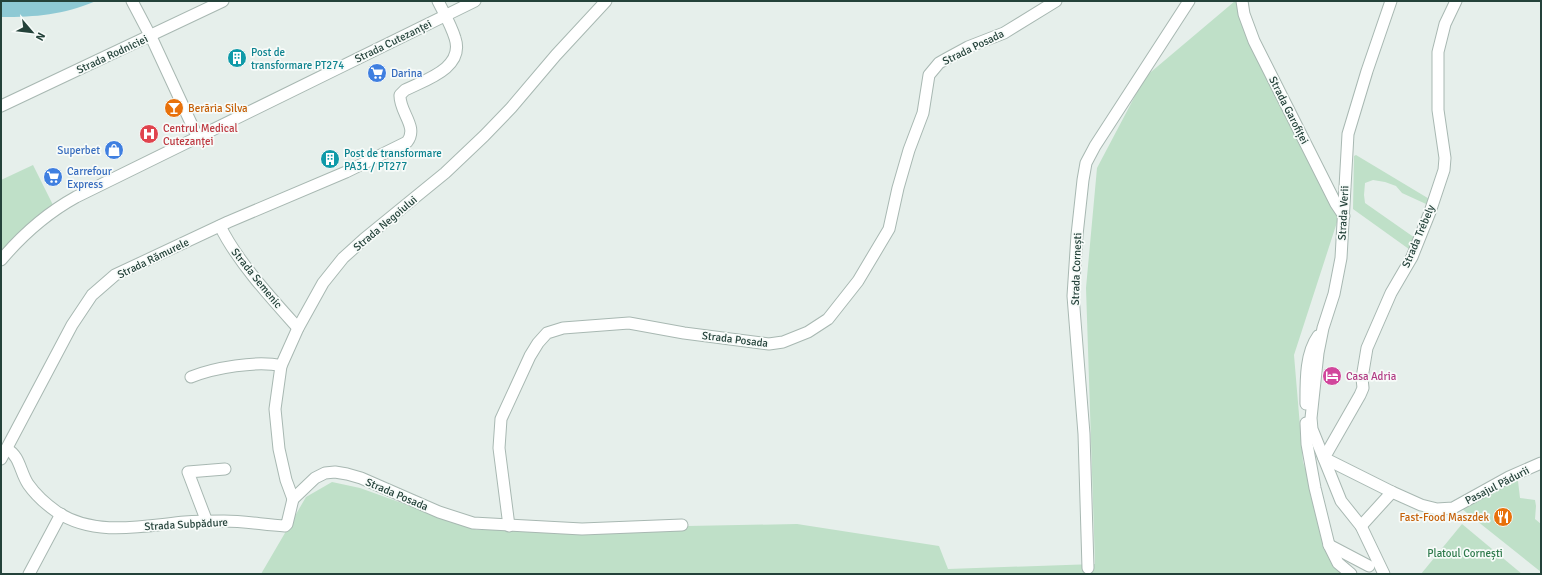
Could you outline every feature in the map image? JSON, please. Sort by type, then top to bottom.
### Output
[{"type":"street","points":[[132,1],[151,36],[197,136]]},
{"type":"street","name":"Strada Rodniciei","points":[[1,106],[223,1]]},
{"type":"street","points":[[438,1],[445,15]]},
{"type":"street","name":"Strada Cutezanței","points":[[1,260],[22,237],[55,209],[103,182],[475,1]]},
{"type":"street","name":"Strada Negoiului","points":[[293,499],[286,480],[279,449],[276,409],[281,366],[298,328],[323,283],[343,258],[445,173],[478,141],[511,108],[556,55],[606,1]]},
{"type":"street","name":"Strada Posada","points":[[509,526],[499,448],[501,419],[530,356],[538,343],[547,333],[564,328],[629,323],[684,333],[769,344],[783,342],[808,332],[828,319],[858,281],[888,229],[909,150],[923,112],[928,79],[934,69],[939,63],[946,59],[968,47],[1004,33],[1056,1]]},
{"type":"street","name":"Strada Cornești","points":[[1088,568],[1084,434],[1073,296],[1083,180],[1086,163],[1095,146],[1189,1]]},
{"type":"street","name":"Strada Garofiței","points":[[1242,1],[1244,14],[1254,41],[1336,204],[1344,216]]},
{"type":"street","name":"Strada Verii","points":[[1324,458],[1312,429],[1311,418],[1318,353],[1323,328],[1335,288],[1341,258],[1348,134],[1367,71],[1391,1]]},
{"type":"street","name":"Strada Trébely","points":[[1324,458],[1363,388],[1362,378],[1367,348],[1392,293],[1412,257],[1441,181],[1445,158],[1438,110],[1438,52],[1445,24],[1456,1]]},
{"type":"street","name":"Strada Rămurele","points":[[1,459],[72,325],[92,295],[115,275],[220,226],[346,172],[407,142],[411,137],[412,130],[399,102],[400,95],[405,90],[446,68],[455,59],[457,49],[456,39],[445,15]]},
{"type":"street","name":"Strada Semenic","points":[[220,226],[233,250],[274,302],[298,328]]},
{"type":"street","points":[[1323,328],[1313,342],[1308,360],[1306,426],[1307,444],[1315,488],[1329,545],[1338,563],[1351,574]]},
{"type":"street","points":[[191,377],[222,368],[256,364],[281,366]]},
{"type":"street","name":"Strada Subpădure","points":[[7,449],[15,454],[28,484],[35,493],[57,512],[81,523],[113,528],[207,522],[248,522],[285,526],[287,524],[293,499]]},
{"type":"street","points":[[1324,458],[1392,492],[1361,526]]},
{"type":"street","points":[[1324,458],[1341,501],[1361,526],[1374,570]]},
{"type":"street","name":"Pasajul Pădurii","points":[[1392,492],[1429,508],[1454,508],[1509,477],[1541,463]]},
{"type":"street","points":[[207,522],[188,472],[225,469]]},
{"type":"street","name":"Strada Posada","points":[[293,499],[315,478],[325,473],[335,472],[361,478],[439,512],[473,523],[582,529],[682,526]]},
{"type":"street","points":[[29,574],[61,514]]},
{"type":"street","points":[[1329,545],[1374,570]]},
{"type":"green space","points":[[1235,1],[1340,213],[1294,355],[1303,462],[1341,574],[261,574],[306,497],[332,482],[360,488],[477,530],[797,524],[939,546],[948,569],[1095,564],[1086,288],[1097,168],[1145,77]]},
{"type":"green space","points":[[1356,155],[1431,200],[1426,204],[1402,193],[1396,186],[1385,182],[1373,180],[1365,183],[1365,203],[1415,238],[1413,252],[1353,209],[1354,156]]},
{"type":"green space","points":[[33,165],[55,209],[1,260],[1,180]]},
{"type":"green space","points":[[1518,481],[1520,498],[1535,500],[1535,519],[1541,524],[1541,572],[1462,509],[1463,505],[1508,482]]},
{"type":"green space","name":"Platoul Cornești","points":[[1462,524],[1522,574],[1421,574]]},
{"type":"water","points":[[96,1],[84,6],[49,14],[1,17],[1,2]]},
{"type":"place","name":"Post de transformare PT274","points":[[237,58]]},
{"type":"place","name":"Darina","points":[[377,73]]},
{"type":"place","name":"Berăria Silva","points":[[174,108]]},
{"type":"place","name":"Centrul Medical Cutezanței","points":[[149,134]]},
{"type":"place","name":"Superbet","points":[[114,150]]},
{"type":"place","name":"Post de transformare PA31 / PT277","points":[[330,159]]},
{"type":"place","name":"Carrefour Express","points":[[53,177]]},
{"type":"place","name":"Casa Adria","points":[[1332,376]]},
{"type":"place","name":"Fast-Food Maszdek","points":[[1503,517]]}]
